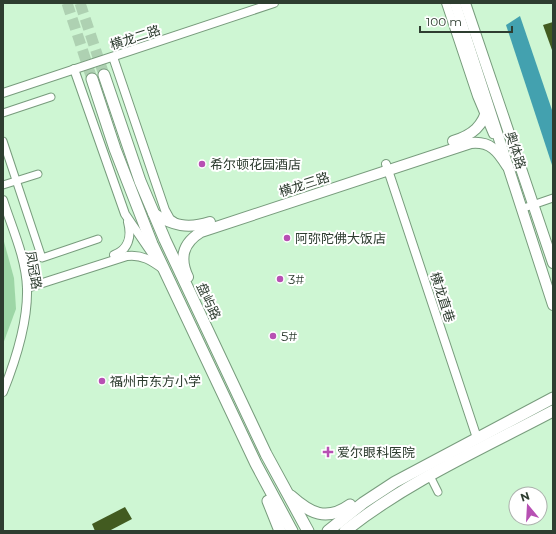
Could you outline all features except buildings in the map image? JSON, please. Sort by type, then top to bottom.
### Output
[{"type":"main road","name":"奥体路","points":[[455,3],[487,111],[507,166],[553,305]]},
{"type":"main road","name":"奥体路","points":[[465,3],[553,264]]},
{"type":"main road","name":"盘屿路","points":[[104,75],[132,160],[154,214],[205,326],[285,490],[308,531]]},
{"type":"main road","name":"盘屿路","points":[[92,79],[132,193],[164,270],[264,479],[292,531]]},
{"type":"main road","name":"横龙三路","points":[[205,326],[197,299],[182,261],[184,250],[192,238],[201,232],[387,167],[467,136],[480,126],[487,111]]},
{"type":"main road","name":"横龙三路","points":[[154,214],[168,222],[184,227],[203,224],[387,167],[466,144],[480,142],[495,149],[507,166]]},
{"type":"main road","points":[[328,531],[395,482],[553,398]]},
{"type":"main road","points":[[345,531],[391,498],[553,411]]},
{"type":"main road","points":[[264,479],[268,501],[280,531]]},
{"type":"main road","points":[[285,490],[310,511],[326,514],[336,513],[356,501],[374,496]]},
{"type":"main road","points":[[357,531],[363,518]]},
{"type":"street","name":"横龙二路","points":[[3,93],[274,3]]},
{"type":"street","points":[[446,3],[477,96],[487,111]]},
{"type":"street","points":[[113,56],[164,210],[170,219],[184,227]]},
{"type":"street","points":[[74,69],[130,230],[126,247]]},
{"type":"street","points":[[3,113],[50,97]]},
{"type":"street","points":[[3,141],[42,258],[98,239]]},
{"type":"street","name":"横龙直巷","points":[[387,167],[477,438]]},
{"type":"street","points":[[3,185],[38,174]]},
{"type":"street","points":[[27,286],[116,254],[126,247],[136,232],[138,221],[132,193]]},
{"type":"street","points":[[521,209],[553,198]]},
{"type":"street","name":"凤冠路","points":[[3,200],[21,256],[27,286],[20,335],[3,392]]},
{"type":"street","points":[[125,214],[136,232],[164,270]]},
{"type":"street","points":[[27,286],[127,256],[146,258],[164,270]]},
{"type":"street","points":[[430,476],[438,492]]},
{"type":"green space","points":[[3,238],[14,278],[16,309],[3,344]]},
{"type":"water","points":[[520,16],[553,113],[553,168],[506,25]]},
{"type":"tunnel","points":[[67,3],[92,79]]},
{"type":"tunnel","points":[[80,3],[104,75]]},
{"type":"place","name":"希尔顿花园酒店","points":[[202,164]]},
{"type":"place","name":"阿弥陀佛大饭店","points":[[287,238]]},
{"type":"place","name":"3#","points":[[280,279]]},
{"type":"place","name":"5#","points":[[273,336]]},
{"type":"place","name":"福州市东方小学","points":[[102,381]]},
{"type":"place","name":"爱尔眼科医院","points":[[328,452]]}]
